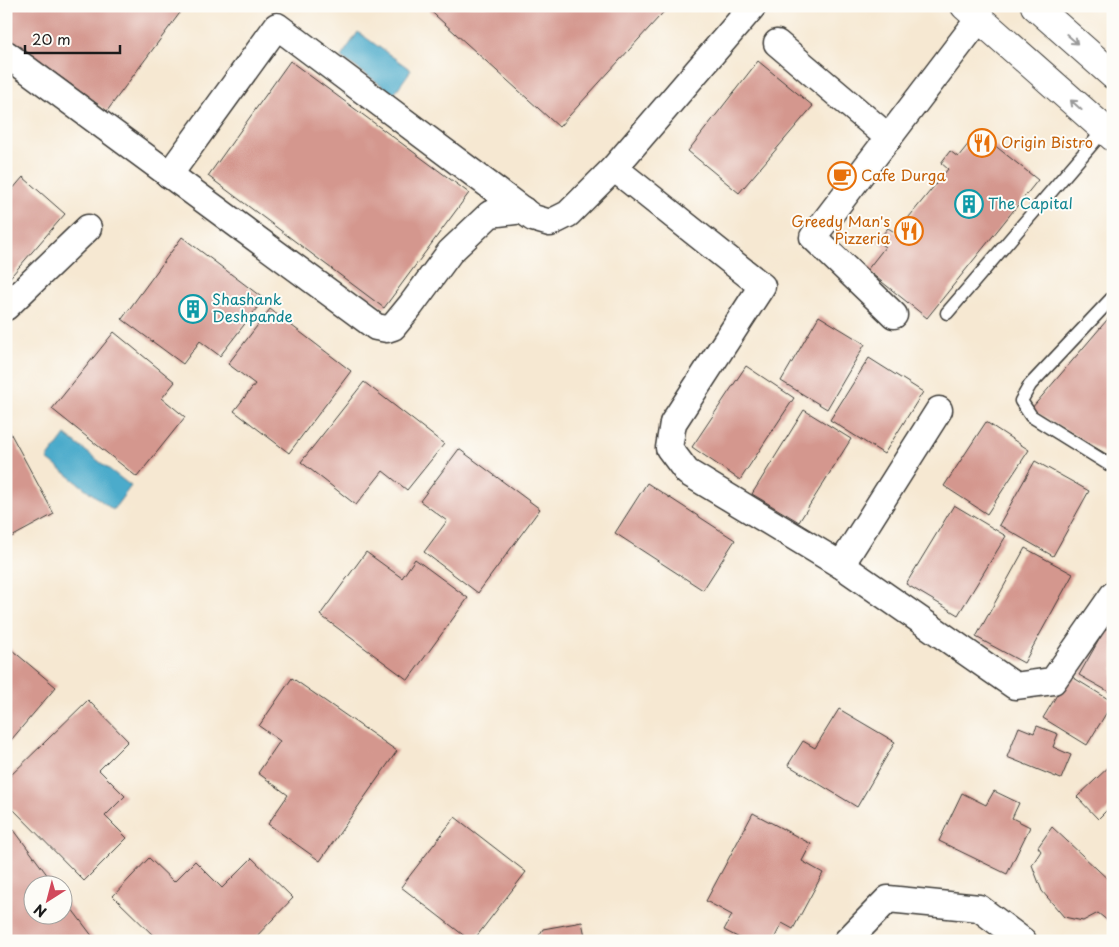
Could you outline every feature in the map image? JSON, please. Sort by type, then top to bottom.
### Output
[{"type":"street","points":[[1035,6],[1113,75]]},
{"type":"street","points":[[169,175],[277,26],[533,218],[550,223],[568,214],[614,168],[741,11]]},
{"type":"street","points":[[894,315],[813,237],[888,138],[972,13],[1108,134]]},
{"type":"street","points":[[777,43],[888,138]]},
{"type":"street","points":[[6,54],[376,327],[387,329],[392,327],[411,305],[450,252],[490,214],[523,210]]},
{"type":"street","points":[[614,168],[762,286],[673,423],[669,448],[687,472],[841,565],[1015,686],[1053,680],[1113,595]]},
{"type":"street","points":[[6,307],[88,228]]},
{"type":"street","points":[[841,565],[939,410]]},
{"type":"street","points":[[847,941],[888,899],[979,908],[1023,941]]},
{"type":"lane","points":[[947,313],[1108,134]]},
{"type":"lane","points":[[1113,297],[1030,385],[1021,402],[1031,416],[1113,467]]},
{"type":"water","points":[[358,32],[411,70],[394,94],[341,57]]},
{"type":"water","points":[[65,435],[131,486],[113,510],[47,459]]},
{"type":"building","points":[[6,6],[185,6],[107,111],[6,37]]},
{"type":"building","points":[[425,6],[669,6],[559,127]]},
{"type":"building","points":[[290,61],[469,193],[384,308],[208,176]]},
{"type":"building","points":[[758,61],[813,106],[739,193],[688,151]]},
{"type":"building","name":"The Capital","points":[[978,132],[1038,180],[927,318],[867,270],[885,247],[877,241],[888,228],[896,233],[948,169],[941,163],[950,151],[958,157]]},
{"type":"building","points":[[23,177],[65,214],[6,282],[6,197]]},
{"type":"building","name":"Shashank Deshpande","points":[[182,237],[264,299],[220,356],[200,341],[183,364],[122,319]]},
{"type":"building","points":[[270,309],[351,371],[289,453],[234,411],[255,384],[228,364]]},
{"type":"building","points":[[1113,313],[1113,458],[1031,409]]},
{"type":"building","points":[[819,316],[865,344],[827,409],[781,381]]},
{"type":"building","points":[[114,332],[175,382],[162,398],[185,417],[137,477],[52,409]]},
{"type":"building","points":[[869,358],[923,392],[884,454],[830,420]]},
{"type":"building","points":[[746,366],[794,398],[740,480],[692,447]]},
{"type":"building","points":[[364,382],[444,444],[407,490],[383,471],[356,505],[301,462]]},
{"type":"building","points":[[804,410],[851,439],[799,522],[752,494]]},
{"type":"building","points":[[986,422],[1029,450],[987,514],[944,486]]},
{"type":"building","points":[[6,425],[54,514],[6,540]]},
{"type":"building","points":[[459,449],[540,509],[478,593],[424,552],[447,521],[420,501]]},
{"type":"building","points":[[1035,461],[1089,491],[1053,556],[999,525]]},
{"type":"building","points":[[647,483],[735,540],[703,590],[615,533]]},
{"type":"building","points":[[954,505],[1006,536],[958,615],[906,584]]},
{"type":"building","points":[[1025,548],[1073,574],[1024,663],[976,637]]},
{"type":"building","points":[[366,552],[402,578],[415,559],[468,598],[408,680],[320,615]]},
{"type":"building","points":[[1113,615],[1113,694],[1079,675]]},
{"type":"building","points":[[6,645],[56,687],[6,746]]},
{"type":"building","points":[[1069,675],[1113,702],[1087,745],[1043,718]]},
{"type":"building","points":[[292,678],[397,751],[320,861],[268,824],[288,795],[258,773],[280,741],[259,726]]},
{"type":"building","points":[[88,700],[128,741],[99,770],[125,796],[105,816],[127,838],[84,881],[6,802],[6,780]]},
{"type":"building","points":[[839,709],[895,742],[857,807],[788,765],[803,741],[815,748]]},
{"type":"building","points":[[1037,726],[1058,734],[1053,747],[1071,755],[1061,779],[1007,757],[1019,727],[1034,733]]},
{"type":"building","points":[[1113,763],[1113,809],[1110,807],[1098,819],[1077,797]]},
{"type":"building","points":[[994,791],[1019,803],[1012,818],[1030,827],[1007,874],[939,841],[962,793],[986,805]]},
{"type":"building","points":[[753,813],[811,844],[802,861],[823,873],[793,929],[782,923],[773,941],[745,941],[724,930],[732,915],[706,901]]},
{"type":"building","points":[[455,817],[526,872],[473,941],[401,887]]},
{"type":"building","points":[[1052,827],[1113,884],[1113,915],[1108,921],[1098,913],[1083,921],[1064,917],[1042,891],[1032,865],[1041,851],[1038,847]]},
{"type":"building","points":[[14,830],[47,874],[22,874],[22,924],[72,924],[72,909],[96,941],[6,941],[6,836]]},
{"type":"building","points":[[149,858],[174,882],[195,861],[222,888],[252,858],[293,898],[252,941],[159,941],[113,896]]},
{"type":"building","points":[[582,922],[586,941],[536,941],[543,929]]},
{"type":"place","name":"Origin Bistro","points":[[982,143]]},
{"type":"place","name":"Cafe Durga","points":[[842,176]]},
{"type":"place","name":"The Capital","points":[[969,204]]},
{"type":"place","name":"Greedy Man's Pizzeria","points":[[909,231]]},
{"type":"place","name":"Shashank Deshpande","points":[[193,309]]}]
